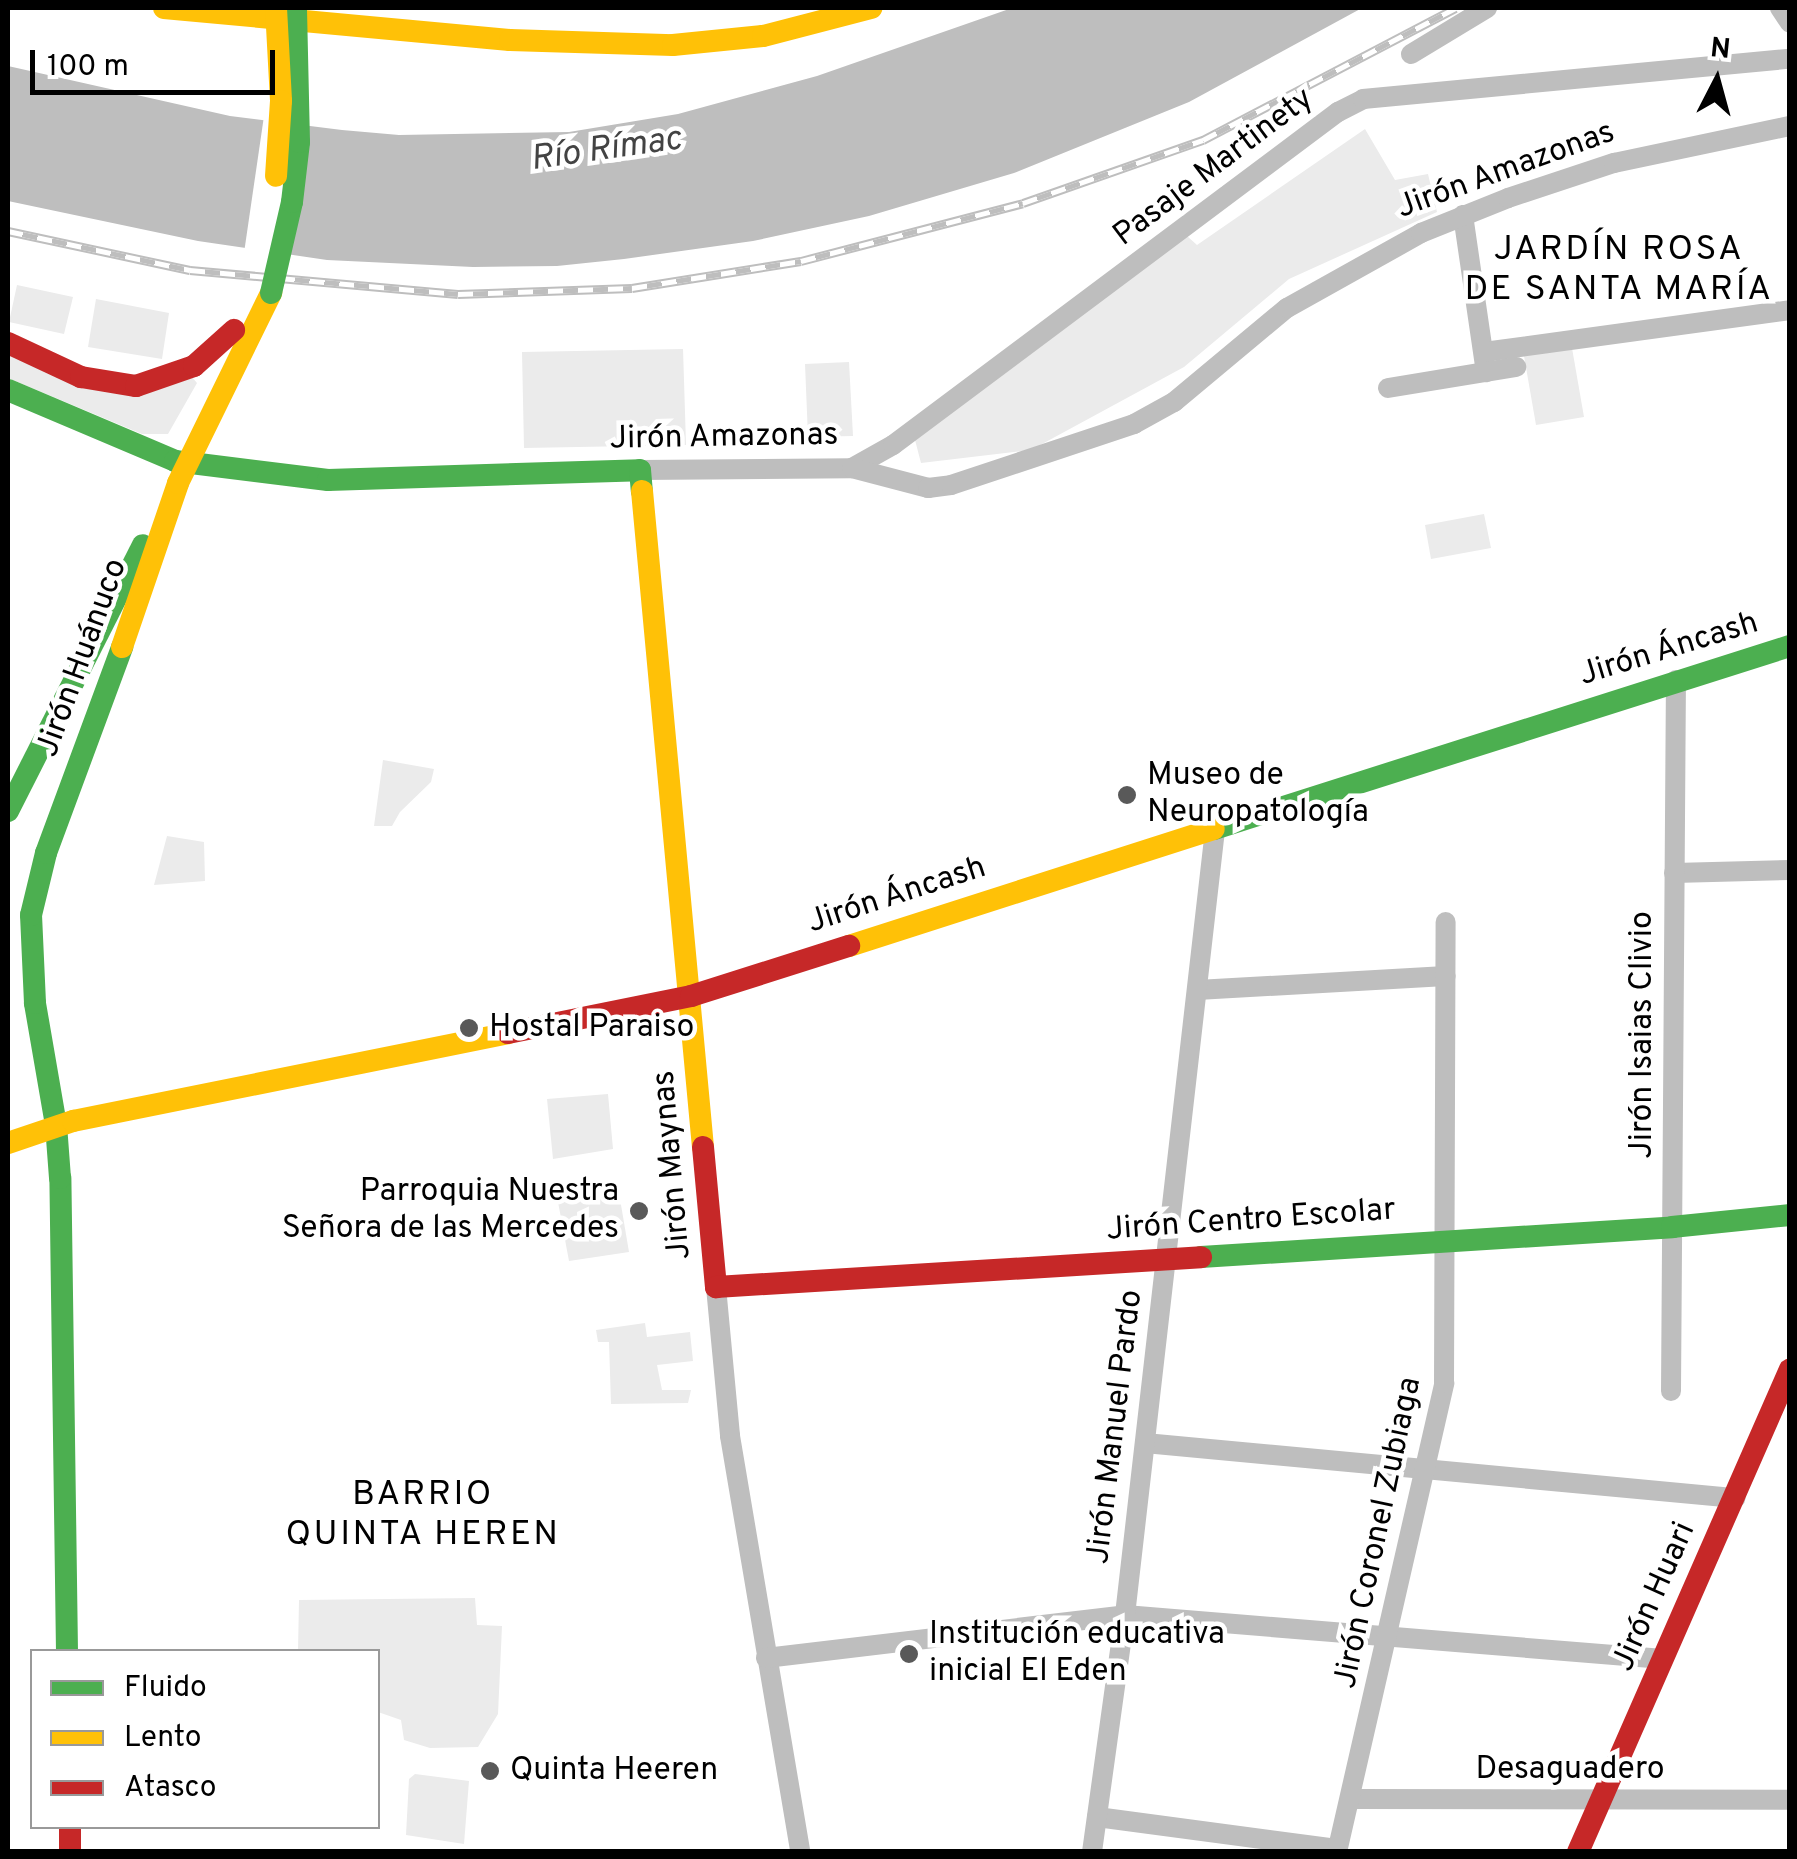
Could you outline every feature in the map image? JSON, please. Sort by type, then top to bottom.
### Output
[{"type":"main road","points":[[164,8],[510,40],[673,46],[763,36],[871,8]]},
{"type":"main road","name":"Jirón Huánuco","points":[[8,810],[142,549],[234,330],[263,288],[280,147],[276,8]]},
{"type":"main road","name":"Jirón Huánuco","points":[[67,1649],[56,1126],[35,1002],[30,950],[34,898],[181,461],[263,288],[289,216],[300,142],[296,8]]},
{"type":"main road","points":[[399,8],[528,21],[645,27],[710,23],[799,8]]},
{"type":"main road","points":[[8,342],[82,377],[136,386],[194,366],[234,330]]},
{"type":"main road","name":"Jirón Amazonas","points":[[8,390],[181,461],[328,480],[640,470]]},
{"type":"main road","name":"Jirón Maynas","points":[[640,470],[716,1287]]},
{"type":"main road","name":"Jirón Áncash","points":[[8,1143],[56,1126],[691,996],[1790,646]]},
{"type":"main road","name":"Jirón Centro Escolar","points":[[716,1287],[1672,1227],[1790,1215]]},
{"type":"main road","name":"Jirón Huari","points":[[1578,1852],[1790,1368]]},
{"type":"street","points":[[1411,54],[1487,8]]},
{"type":"street","points":[[1780,8],[1790,23]]},
{"type":"street","name":"Pasaje Martinety","points":[[852,468],[893,445],[1338,112],[1363,99],[1790,59]]},
{"type":"street","name":"Jirón Amazonas","points":[[640,470],[852,468],[928,488],[951,485],[1134,424],[1174,402],[1258,329],[1329,282],[1463,216],[1630,158],[1790,126]]},
{"type":"street","points":[[1463,216],[1485,362]]},
{"type":"street","points":[[1388,388],[1485,362],[1790,310]]},
{"type":"street","points":[[1485,362],[1516,367]]},
{"type":"street","name":"Jirón Isaias Clivio","points":[[1671,1391],[1676,680]]},
{"type":"street","name":"Jirón Manuel Pardo","points":[[1092,1852],[1125,1615],[1215,830]]},
{"type":"street","points":[[1674,873],[1790,870]]},
{"type":"street","name":"Jirón Coronel Zubiaga","points":[[1337,1850],[1428,1469],[1444,1383],[1446,922]]},
{"type":"street","points":[[1197,990],[1446,976]]},
{"type":"street","name":"Jirón Maynas","points":[[716,1287],[730,1436],[800,1852]]},
{"type":"street","points":[[1145,1443],[1735,1498]]},
{"type":"street","points":[[766,1658],[1125,1615],[1663,1659]]},
{"type":"street","name":"Desaguadero","points":[[1350,1799],[1790,1800]]},
{"type":"street","points":[[1097,1817],[1337,1850]]},
{"type":"shaded area","points":[[1365,129],[1395,180],[1428,174],[1437,212],[1289,279],[1184,367],[1031,450],[921,463],[915,440],[1187,236],[1197,245]]},
{"type":"shaded area","points":[[17,285],[73,297],[64,334],[9,322]]},
{"type":"shaded area","points":[[96,299],[169,313],[162,359],[88,347]]},
{"type":"shaded area","points":[[1572,348],[1584,417],[1536,425],[1524,356]]},
{"type":"shaded area","points":[[683,349],[686,445],[524,448],[522,352]]},
{"type":"shaded area","points":[[8,353],[45,371],[191,376],[197,383],[168,434],[142,434],[8,378]]},
{"type":"shaded area","points":[[849,362],[853,436],[808,437],[805,364]]},
{"type":"shaded area","points":[[1484,514],[1491,548],[1431,559],[1425,525]]},
{"type":"shaded area","points":[[383,760],[434,769],[431,782],[400,812],[392,826],[374,826]]},
{"type":"shaded area","points":[[167,836],[204,842],[205,881],[154,885]]},
{"type":"shaded area","points":[[608,1094],[613,1149],[553,1159],[547,1099]]},
{"type":"shaded area","points":[[619,1193],[629,1252],[569,1261],[558,1202]]},
{"type":"shaded area","points":[[645,1323],[647,1337],[690,1332],[693,1361],[657,1365],[662,1390],[691,1390],[688,1403],[611,1404],[609,1342],[598,1342],[596,1330]]},
{"type":"shaded area","points":[[475,1598],[477,1625],[502,1626],[498,1714],[478,1747],[430,1748],[404,1740],[401,1720],[380,1713],[380,1649],[298,1649],[299,1600]]},
{"type":"shaded area","points":[[415,1774],[469,1781],[464,1844],[406,1835],[409,1779]]},
{"type":"water","name":"Río Rímac","points":[[1012,8],[1362,8],[1189,102],[1014,173],[869,216],[753,241],[557,266],[473,267],[327,260],[198,241],[8,201],[8,66],[230,116],[342,130],[399,135],[569,132],[678,114],[817,76]]},
{"type":"pier","points":[[264,116],[309,121],[286,259],[244,253]]},
{"type":"railway","points":[[8,231],[190,270],[458,294],[632,288],[801,261],[1023,203],[1203,140],[1456,8]]},
{"type":"traffic: fast","points":[[271,293],[292,202],[299,142],[296,8]]},
{"type":"traffic: fast","points":[[8,390],[175,461],[328,480],[640,470],[642,491]]},
{"type":"traffic: fast","points":[[8,811],[143,545]]},
{"type":"traffic: fast","points":[[1214,829],[1790,646]]},
{"type":"traffic: fast","points":[[67,1649],[60,1178],[56,1125],[35,1003],[31,915],[46,853],[122,647]]},
{"type":"traffic: fast","points":[[1201,1257],[1672,1227],[1790,1215]]},
{"type":"traffic: slow","points":[[164,8],[510,40],[673,45],[763,36],[871,8]]},
{"type":"traffic: slow","points":[[276,8],[281,101],[276,176]]},
{"type":"traffic: slow","points":[[122,647],[178,483],[271,293]]},
{"type":"traffic: slow","points":[[642,491],[703,1147]]},
{"type":"traffic: slow","points":[[849,946],[1214,829]]},
{"type":"traffic: slow","points":[[8,1143],[73,1121],[508,1033]]},
{"type":"traffic: jam","points":[[8,343],[81,377],[136,386],[194,366],[234,330]]},
{"type":"traffic: jam","points":[[508,1033],[691,996],[849,946]]},
{"type":"traffic: jam","points":[[703,1147],[716,1287],[1201,1257]]},
{"type":"traffic: jam","points":[[1578,1852],[1790,1369]]},
{"type":"traffic: jam","points":[[70,1829],[70,1852]]},
{"type":"place","name":"Museo de Neuropatología","points":[[1127,795]]},
{"type":"place","name":"Hostal Paraiso","points":[[469,1028]]},
{"type":"place","name":"Parroquia Nuestra Señora de las Mercedes","points":[[639,1211]]},
{"type":"place","name":"Institución educativa inicial El Eden","points":[[909,1654]]},
{"type":"place","name":"Quinta Heeren","points":[[490,1771]]},
{"type":"district","name":"JARDÍN ROSA DE SANTA MARÍA","points":[[1619,270]]},
{"type":"district","name":"BARRIO QUINTA HEREN","points":[[423,1515]]}]
